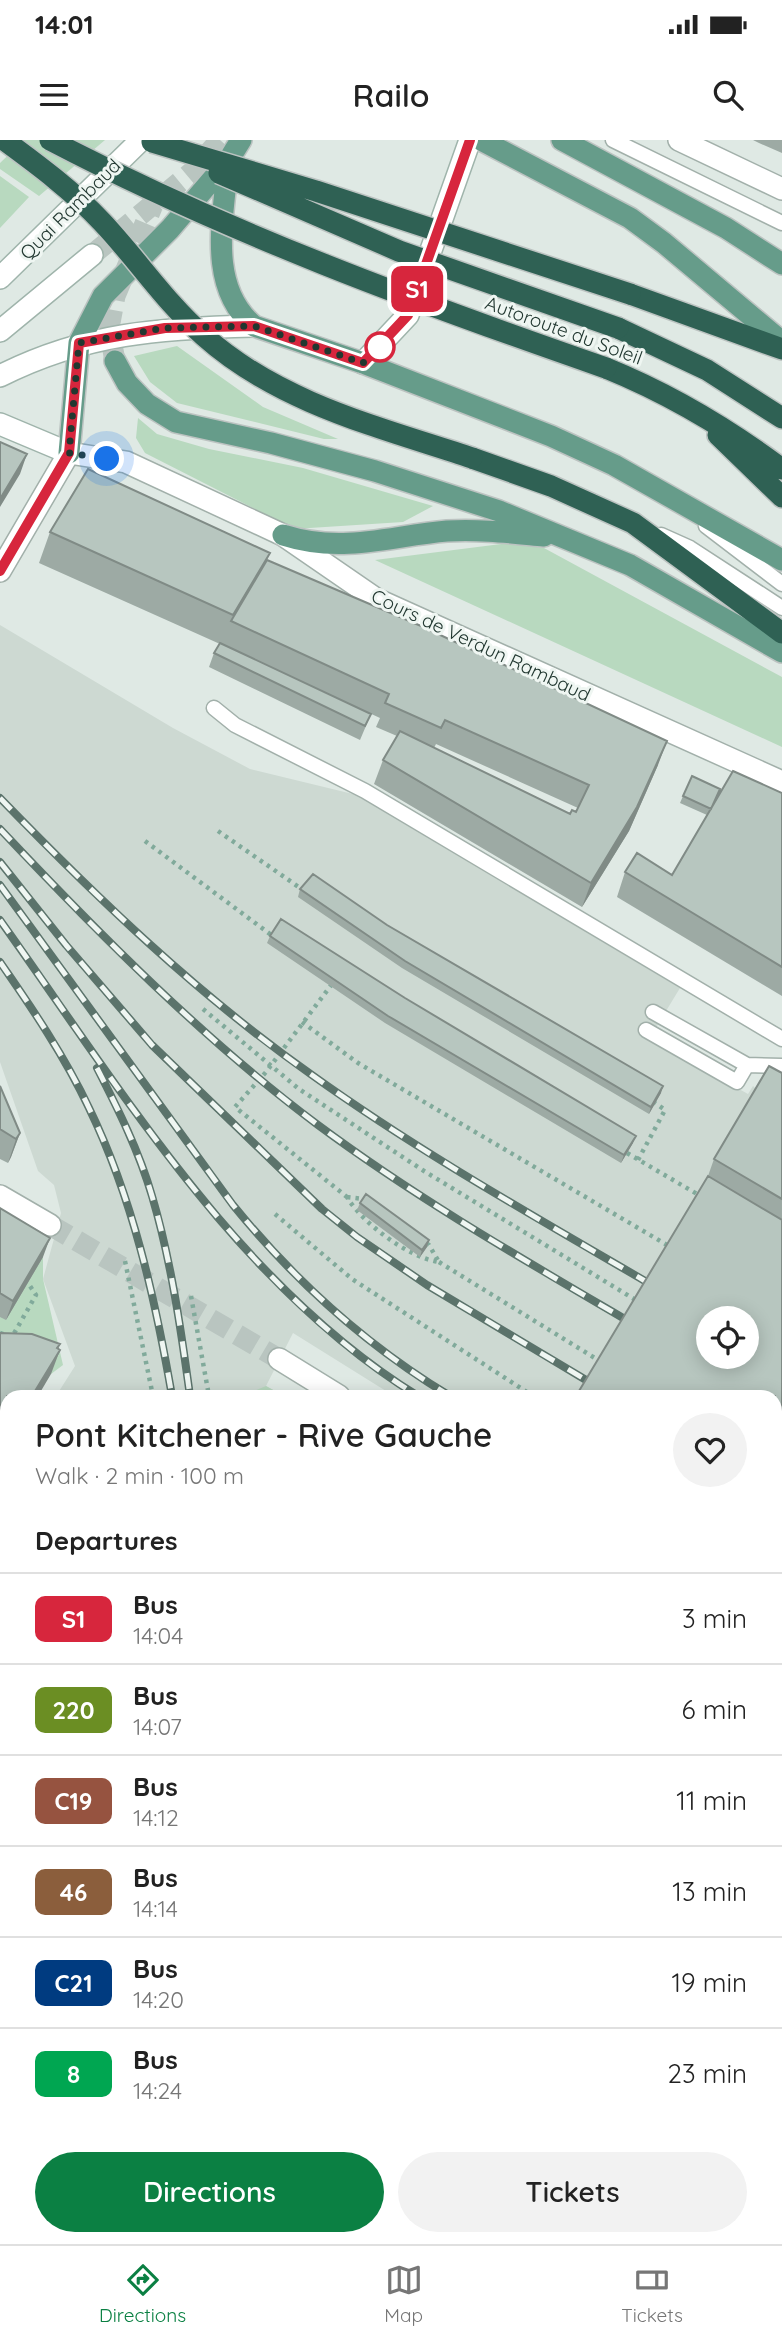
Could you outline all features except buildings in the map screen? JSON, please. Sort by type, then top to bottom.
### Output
[{"type":"highway","points":[[4,140],[101,221],[174,307],[234,360],[285,391],[332,412],[551,486],[634,523],[782,633]]},
{"type":"highway","name":"Autoroute du Soleil","points":[[50,140],[137,184],[337,271],[650,386],[689,407],[782,469]]},
{"type":"highway","points":[[146,141],[316,191],[652,301],[782,349]]},
{"type":"highway","name":"Autoroute du Soleil","points":[[146,141],[281,202],[399,251],[618,328],[707,370],[782,418]]},
{"type":"highway","points":[[689,407],[782,497]]},
{"type":"main road","points":[[69,453],[79,343],[103,296],[170,229],[228,161],[241,140]]},
{"type":"main road","points":[[481,140],[630,218],[782,342]]},
{"type":"main road","points":[[562,140],[726,228],[782,264]]},
{"type":"main road","points":[[228,161],[222,268],[232,301],[240,314],[254,326],[363,363],[551,436],[614,466],[782,560]]},
{"type":"main road","points":[[115,361],[127,383],[147,404],[176,422],[271,443],[375,471],[499,511],[630,565],[782,652]]},
{"type":"main road","points":[[283,535],[309,543],[346,545],[475,530],[569,539]]},
{"type":"street","points":[[363,363],[408,315],[470,140]]},
{"type":"street","points":[[679,140],[782,189]]},
{"type":"street","name":"Quai Rambaud","points":[[0,278],[146,141]]},
{"type":"street","points":[[0,331],[92,255]]},
{"type":"street","points":[[0,376],[79,343],[165,328],[254,326]]},
{"type":"street","name":"Cours de Verdun Rambaud","points":[[0,424],[69,453],[126,462],[283,535],[376,599],[782,782]]},
{"type":"street","points":[[0,571],[69,453]]},
{"type":"street","points":[[0,1196],[50,1225]]},
{"type":"street","points":[[279,1359],[329,1390]]},
{"type":"lane","points":[[613,140],[782,223]]},
{"type":"lane","points":[[668,498],[782,584]]},
{"type":"lane","points":[[634,523],[690,548],[782,608]]},
{"type":"lane","points":[[214,708],[235,724],[365,791],[782,1039]]},
{"type":"lane","points":[[653,1012],[747,1065],[782,1066]]},
{"type":"lane","points":[[646,1030],[737,1082],[747,1065]]},
{"type":"path","points":[[218,831],[303,890]]},
{"type":"path","points":[[145,841],[274,937]]},
{"type":"path","points":[[337,978],[235,1107],[347,1197],[356,1213],[421,1260],[439,1262],[598,1360]]},
{"type":"path","points":[[203,1009],[299,1089],[424,1171],[634,1299]]},
{"type":"path","points":[[302,1022],[358,1063],[667,1245]]},
{"type":"path","points":[[638,1160],[665,1110],[654,1104]]},
{"type":"path","points":[[627,1153],[698,1194]]},
{"type":"path","points":[[347,1197],[364,1199],[429,1245],[439,1262]]},
{"type":"path","points":[[275,1214],[352,1279],[524,1390]]},
{"type":"path","points":[[125,1261],[152,1390]]},
{"type":"path","points":[[0,1334],[12,1337],[36,1295],[28,1283]]},
{"type":"path","points":[[191,1296],[208,1390]]},
{"type":"shaded area","points":[[0,625],[173,728],[250,769],[357,795],[680,988],[649,1039],[748,1094],[753,1086],[759,1091],[782,1229],[782,1390],[384,1390],[293,1333],[266,1386],[273,1390],[60,1390],[75,1366],[43,1279],[61,1213],[54,1185],[38,1171],[0,1062]]},
{"type":"green space","points":[[24,140],[105,140],[39,196],[0,169],[0,163]]},
{"type":"green space","points":[[0,176],[29,197],[0,228]]},
{"type":"green space","points":[[177,346],[263,407],[338,439],[324,439],[177,403],[150,382],[134,356]]},
{"type":"green space","points":[[138,418],[157,434],[209,449],[303,468],[433,506],[403,522],[294,529],[145,453],[136,438]]},
{"type":"green space","points":[[509,543],[544,548],[782,677],[782,747],[375,560]]},
{"type":"green space","points":[[43,1257],[43,1279],[63,1365],[51,1374],[51,1368],[40,1363],[0,1357],[0,1317]]},
{"type":"green space","points":[[266,1386],[273,1390],[256,1390]]},
{"type":"tunnel","points":[[92,255],[193,171],[220,140]]},
{"type":"tunnel","points":[[115,361],[109,328],[115,296],[152,207]]},
{"type":"tunnel","points":[[50,1225],[279,1359]]},
{"type":"railway","points":[[0,798],[150,944],[270,1044],[352,1103],[434,1156],[645,1281]]},
{"type":"railway","points":[[0,829],[153,984],[275,1092],[430,1202],[623,1318]]},
{"type":"railway","points":[[0,862],[66,945],[152,1045],[322,1209],[357,1237],[427,1285],[586,1380]]},
{"type":"railway","points":[[0,885],[256,1233],[333,1310],[390,1356],[440,1390]]},
{"type":"railway","points":[[0,920],[138,1115],[187,1180],[239,1241],[294,1299],[354,1351],[409,1390]]},
{"type":"railway","points":[[0,962],[59,1052],[105,1142],[141,1249],[171,1390]]},
{"type":"railway","points":[[97,1068],[134,1147],[159,1220],[170,1270],[189,1390]]},
{"type":"bus line","name":"S1","points":[[0,571],[69,453],[79,371],[79,343],[118,334],[165,328],[254,326],[363,363],[388,340],[408,315],[470,140]]},
{"type":"route","points":[[107,459],[69,453],[79,371],[79,343],[118,334],[165,328],[254,326],[363,363],[380,347]]}]
